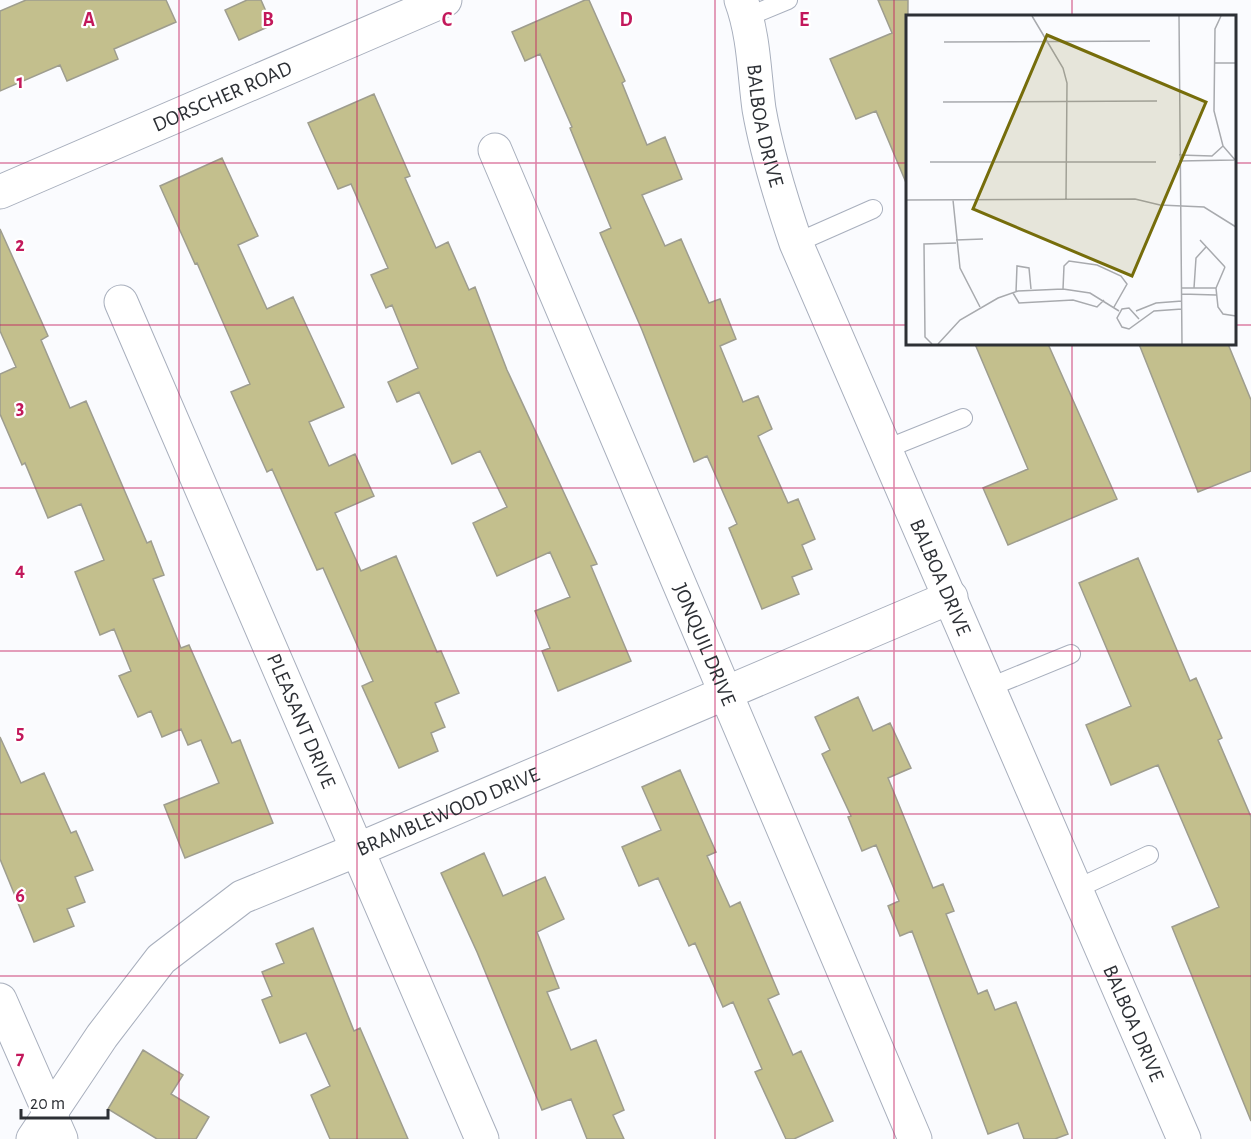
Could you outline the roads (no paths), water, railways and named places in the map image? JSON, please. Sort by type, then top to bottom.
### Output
[{"type":"street","name":"DORSCHER ROAD","points":[[0,192],[388,11],[430,3]]},
{"type":"street","name":"BALBOA DRIVE","points":[[744,9],[759,109],[775,181],[796,243],[1184,1139]]},
{"type":"street","name":"JONQUIL DRIVE","points":[[495,150],[915,1139]]},
{"type":"street","name":"PLEASANT DRIVE","points":[[121,302],[482,1139]]},
{"type":"street","name":"BRAMBLEWOOD DRIVE","points":[[48,1130],[102,1036],[161,959],[242,897],[951,597]]},
{"type":"street","points":[[0,1000],[48,1130]]},
{"type":"lane","points":[[744,9],[788,0]]},
{"type":"lane","points":[[796,243],[873,209]]},
{"type":"lane","points":[[886,449],[963,418]]},
{"type":"lane","points":[[990,687],[1071,654]]},
{"type":"lane","points":[[1077,889],[1149,855]]}]
